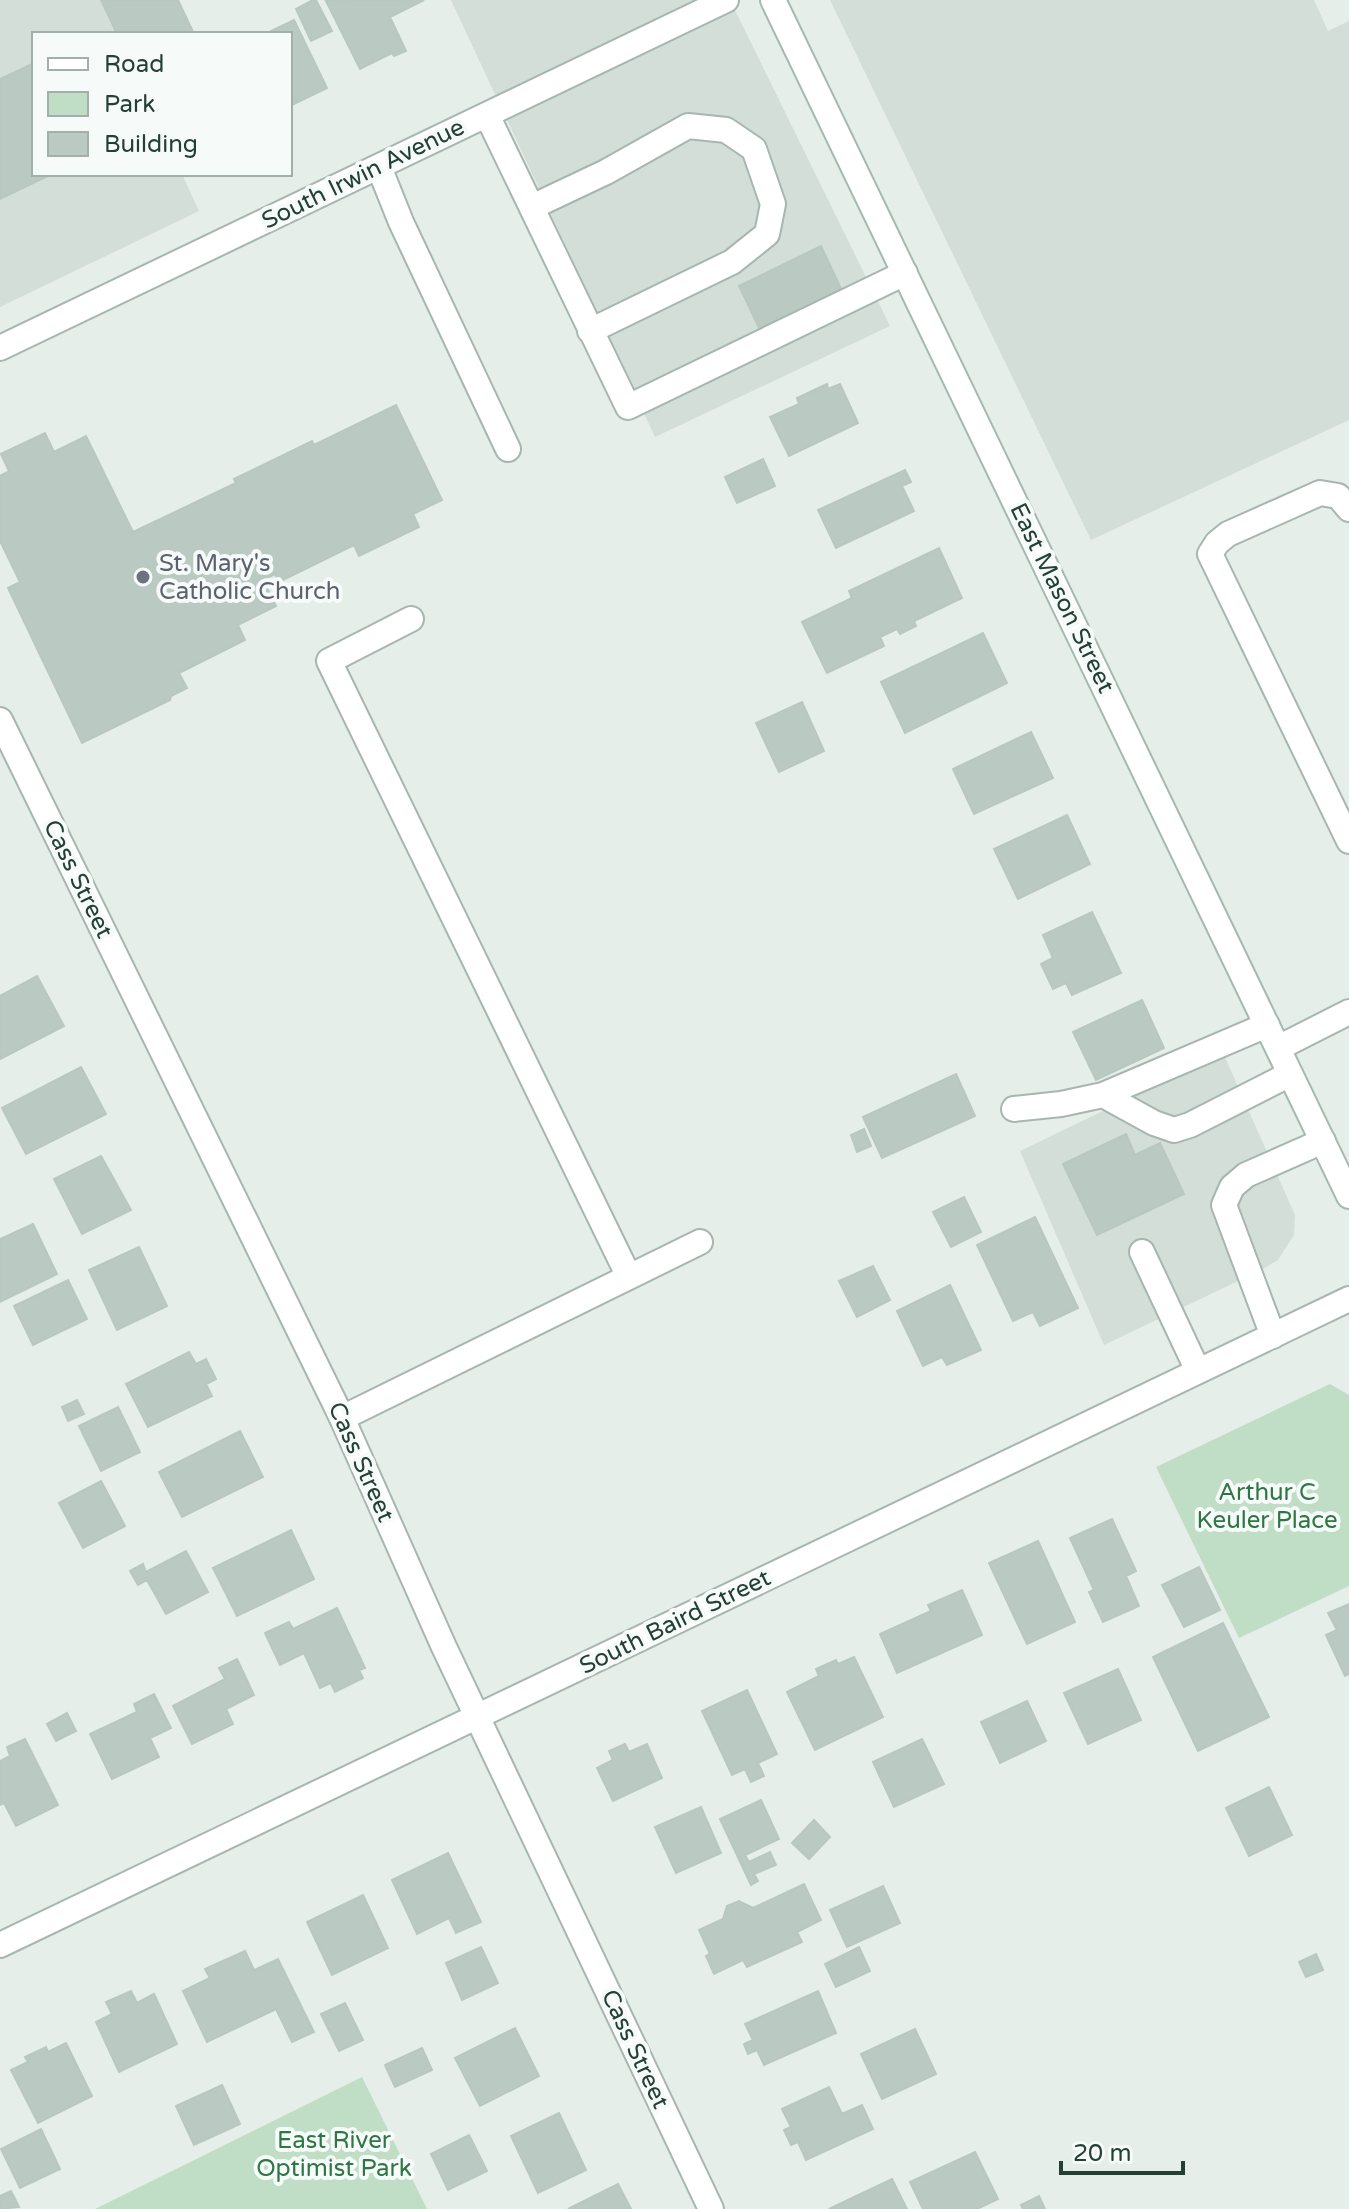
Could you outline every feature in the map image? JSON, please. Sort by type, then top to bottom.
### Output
[{"type":"street","name":"South Irwin Avenue","points":[[0,348],[726,0]]},
{"type":"street","name":"East Mason Street","points":[[773,0],[1349,1196]]},
{"type":"street","points":[[487,115],[628,407],[905,273]]},
{"type":"street","points":[[532,207],[606,172],[688,126],[726,130],[754,149],[773,204],[767,234],[732,262],[590,331]]},
{"type":"street","points":[[379,167],[401,222],[508,449]]},
{"type":"street","points":[[1349,509],[1338,496],[1320,493],[1228,534],[1210,554],[1349,841]]},
{"type":"street","points":[[411,619],[329,661],[629,1277]]},
{"type":"street","name":"Cass Street","points":[[0,720],[342,1418],[477,1717],[711,2209]]},
{"type":"street","points":[[1278,1048],[1349,1012]]},
{"type":"street","points":[[1014,1109],[1103,1095],[1267,1025]]},
{"type":"street","points":[[1103,1095],[1154,1123],[1174,1130],[1190,1125],[1290,1074]]},
{"type":"street","points":[[1273,1336],[1224,1205],[1232,1187],[1246,1175],[1323,1141]]},
{"type":"street","points":[[342,1418],[700,1242]]},
{"type":"street","points":[[1142,1252],[1198,1371]]},
{"type":"street","name":"South Baird Street","points":[[0,1945],[1349,1299]]},
{"type":"shaded area","points":[[0,0],[100,0],[115,32],[32,32],[32,176],[183,176],[199,211],[0,307]]},
{"type":"shaded area","points":[[451,0],[730,0],[890,326],[655,437]]},
{"type":"shaded area","points":[[830,0],[1314,0],[1328,31],[1349,21],[1349,420],[1091,540]]},
{"type":"shaded area","points":[[1223,1053],[1295,1215],[1294,1235],[1278,1260],[1261,1270],[1104,1345],[1020,1151]]},
{"type":"green space","name":"Arthur C Keuler Place","points":[[1330,1384],[1349,1395],[1349,1586],[1239,1638],[1156,1467]]},
{"type":"green space","name":"East River Optimist Park","points":[[362,2077],[427,2209],[95,2209]]},
{"type":"building","points":[[101,0],[178,0],[193,32],[116,32]]},
{"type":"building","points":[[316,0],[332,31],[311,41],[296,9]]},
{"type":"building","points":[[424,0],[390,17],[406,51],[394,56],[392,53],[360,69],[326,1]]},
{"type":"building","points":[[294,20],[327,88],[292,105],[292,32],[269,32]]},
{"type":"building","points":[[32,64],[32,176],[48,176],[0,199],[0,79]]},
{"type":"building","points":[[821,246],[843,293],[761,332],[739,286]]},
{"type":"building","points":[[827,384],[828,389],[840,384],[858,423],[789,456],[770,417],[799,404],[797,398]]},
{"type":"building","name":"St. Mary's Catholic Church","points":[[396,405],[442,500],[413,514],[419,527],[359,556],[354,545],[279,582],[275,574],[263,580],[276,606],[238,625],[245,640],[179,673],[187,688],[171,696],[170,700],[82,743],[8,588],[20,582],[0,541],[0,476],[9,471],[1,454],[45,433],[54,452],[86,436],[133,532],[236,483],[234,479],[312,441],[314,445]]},
{"type":"building","points":[[763,459],[775,486],[737,503],[725,477]]},
{"type":"building","points":[[905,470],[911,482],[902,486],[914,511],[836,548],[818,510]]},
{"type":"building","points":[[939,548],[962,598],[914,621],[916,626],[900,634],[897,629],[880,637],[884,646],[827,673],[802,622],[852,598],[849,591]]},
{"type":"building","points":[[983,633],[1007,683],[905,733],[881,682]]},
{"type":"building","points":[[802,702],[824,751],[779,772],[756,723]]},
{"type":"building","points":[[1031,732],[1053,778],[974,814],[953,769]]},
{"type":"building","points":[[1067,815],[1090,864],[1018,899],[994,849]]},
{"type":"building","points":[[1092,912],[1121,973],[1072,995],[1066,983],[1053,989],[1041,964],[1053,958],[1043,935]]},
{"type":"building","points":[[37,976],[64,1026],[0,1059],[0,996]]},
{"type":"building","points":[[1142,1000],[1164,1048],[1096,1080],[1073,1032]]},
{"type":"building","points":[[81,1067],[106,1114],[26,1154],[2,1108]]},
{"type":"building","points":[[956,1074],[975,1116],[882,1158],[863,1117]]},
{"type":"building","points":[[864,1129],[871,1146],[857,1152],[851,1135]]},
{"type":"building","points":[[1126,1134],[1135,1155],[1160,1143],[1184,1194],[1097,1235],[1063,1164]]},
{"type":"building","points":[[101,1156],[131,1210],[82,1234],[54,1179]]},
{"type":"building","points":[[964,1197],[981,1232],[951,1247],[933,1212]]},
{"type":"building","points":[[1035,1217],[1078,1308],[1040,1326],[1033,1312],[1013,1321],[977,1245]]},
{"type":"building","points":[[33,1224],[57,1274],[0,1302],[0,1239]]},
{"type":"building","points":[[139,1247],[167,1306],[117,1330],[89,1270]]},
{"type":"building","points":[[873,1266],[890,1300],[857,1317],[839,1281]]},
{"type":"building","points":[[68,1280],[87,1319],[33,1345],[14,1306]]},
{"type":"building","points":[[950,1285],[981,1350],[947,1365],[942,1357],[923,1366],[897,1311]]},
{"type":"building","points":[[189,1352],[196,1364],[206,1359],[216,1379],[206,1384],[212,1396],[148,1427],[126,1384]]},
{"type":"building","points":[[77,1400],[84,1414],[68,1421],[62,1407]]},
{"type":"building","points":[[118,1407],[140,1452],[101,1471],[79,1426]]},
{"type":"building","points":[[240,1431],[263,1477],[182,1517],[159,1472]]},
{"type":"building","points":[[101,1481],[125,1526],[83,1548],[59,1503]]},
{"type":"building","points":[[1112,1519],[1136,1571],[1126,1576],[1139,1606],[1103,1622],[1089,1592],[1094,1590],[1070,1538]]},
{"type":"building","points":[[291,1530],[314,1579],[237,1616],[213,1568]]},
{"type":"building","points":[[1038,1541],[1075,1622],[1027,1644],[989,1563]]},
{"type":"building","points":[[186,1551],[208,1592],[166,1614],[147,1580],[138,1585],[130,1571],[143,1564],[146,1572]]},
{"type":"building","points":[[1199,1567],[1220,1610],[1184,1627],[1162,1585]]},
{"type":"building","points":[[962,1590],[982,1635],[897,1673],[880,1634],[931,1611],[928,1605]]},
{"type":"building","points":[[1349,1604],[1349,1674],[1345,1676],[1326,1635],[1337,1630],[1328,1613]]},
{"type":"building","points":[[337,1608],[365,1668],[359,1670],[363,1678],[335,1692],[331,1683],[320,1688],[304,1653],[280,1665],[265,1633],[289,1622],[293,1629]]},
{"type":"building","points":[[1223,1623],[1269,1717],[1198,1751],[1153,1657]]},
{"type":"building","points":[[854,1657],[883,1717],[815,1750],[787,1692],[819,1676],[816,1669],[836,1660],[838,1664]]},
{"type":"building","points":[[237,1659],[254,1695],[226,1709],[233,1724],[192,1744],[173,1706],[225,1679],[219,1668]]},
{"type":"building","points":[[1118,1669],[1141,1720],[1088,1744],[1064,1693]]},
{"type":"building","points":[[747,1690],[777,1754],[758,1763],[764,1776],[751,1782],[745,1769],[732,1775],[702,1711]]},
{"type":"building","points":[[154,1694],[171,1728],[150,1738],[159,1757],[112,1779],[90,1734],[137,1712],[134,1704]]},
{"type":"building","points":[[1027,1701],[1046,1741],[1000,1763],[981,1722]]},
{"type":"building","points":[[67,1713],[76,1731],[56,1741],[47,1724]]},
{"type":"building","points":[[25,1739],[58,1805],[16,1826],[4,1803],[0,1805],[0,1761],[10,1756],[7,1747]]},
{"type":"building","points":[[922,1739],[944,1784],[894,1807],[873,1762]]},
{"type":"building","points":[[625,1744],[629,1752],[647,1744],[662,1778],[613,1801],[597,1768],[613,1760],[609,1751]]},
{"type":"building","points":[[1269,1787],[1292,1835],[1249,1856],[1226,1808]]},
{"type":"building","points":[[761,1800],[779,1839],[745,1855],[749,1862],[770,1852],[776,1865],[754,1874],[758,1881],[751,1885],[720,1819]]},
{"type":"building","points":[[701,1807],[721,1853],[676,1873],[655,1827]]},
{"type":"building","points":[[814,1820],[830,1837],[809,1859],[792,1843]]},
{"type":"building","points":[[448,1853],[481,1922],[456,1933],[449,1918],[417,1934],[392,1880]]},
{"type":"building","points":[[804,1884],[821,1920],[797,1932],[802,1942],[747,1967],[743,1960],[714,1974],[706,1956],[710,1954],[699,1930],[723,1919],[727,1906],[739,1901],[753,1908]]},
{"type":"building","points":[[883,1886],[900,1923],[847,1947],[830,1910]]},
{"type":"building","points":[[363,1895],[388,1948],[332,1975],[307,1922]]},
{"type":"building","points":[[481,1947],[498,1983],[462,2000],[446,1963]]},
{"type":"building","points":[[859,1947],[870,1971],[836,1987],[825,1964]]},
{"type":"building","points":[[245,1951],[254,1970],[278,1959],[314,2032],[292,2042],[276,2009],[207,2042],[183,1991],[210,1978],[205,1969]]},
{"type":"building","points":[[1316,1954],[1323,1970],[1306,1977],[1299,1962]]},
{"type":"building","points":[[131,1991],[137,2003],[154,1994],[177,2044],[119,2072],[96,2022],[112,2014],[106,2002]]},
{"type":"building","points":[[818,1991],[836,2033],[764,2065],[757,2050],[748,2054],[744,2044],[753,2040],[745,2024]]},
{"type":"building","points":[[345,2003],[363,2040],[339,2051],[321,2014]]},
{"type":"building","points":[[515,2028],[539,2076],[480,2106],[455,2058]]},
{"type":"building","points":[[915,2029],[936,2074],[882,2099],[861,2054]]},
{"type":"building","points":[[66,2043],[92,2096],[38,2123],[11,2070],[28,2062],[25,2057],[46,2047],[48,2052]]},
{"type":"building","points":[[422,2048],[432,2070],[395,2087],[385,2065]]},
{"type":"building","points":[[222,2085],[240,2124],[194,2145],[176,2106]]},
{"type":"building","points":[[829,2087],[842,2114],[862,2105],[873,2129],[806,2160],[798,2142],[791,2145],[784,2130],[791,2127],[782,2109]]},
{"type":"building","points":[[559,2113],[586,2170],[538,2193],[511,2136]]},
{"type":"building","points":[[41,2129],[60,2169],[20,2188],[1,2149]]},
{"type":"building","points":[[469,2135],[487,2171],[448,2190],[431,2154]]},
{"type":"building","points":[[975,2152],[998,2199],[977,2209],[923,2209],[910,2182]]},
{"type":"building","points":[[892,2179],[907,2209],[829,2209]]},
{"type":"building","points":[[618,2184],[631,2209],[568,2209]]},
{"type":"building","points":[[11,2191],[19,2207],[0,2209],[0,2196]]},
{"type":"building","points":[[1039,2196],[1045,2209],[1023,2209],[1021,2205]]},
{"type":"place","name":"St. Mary's Catholic Church","points":[[143,577]]}]
